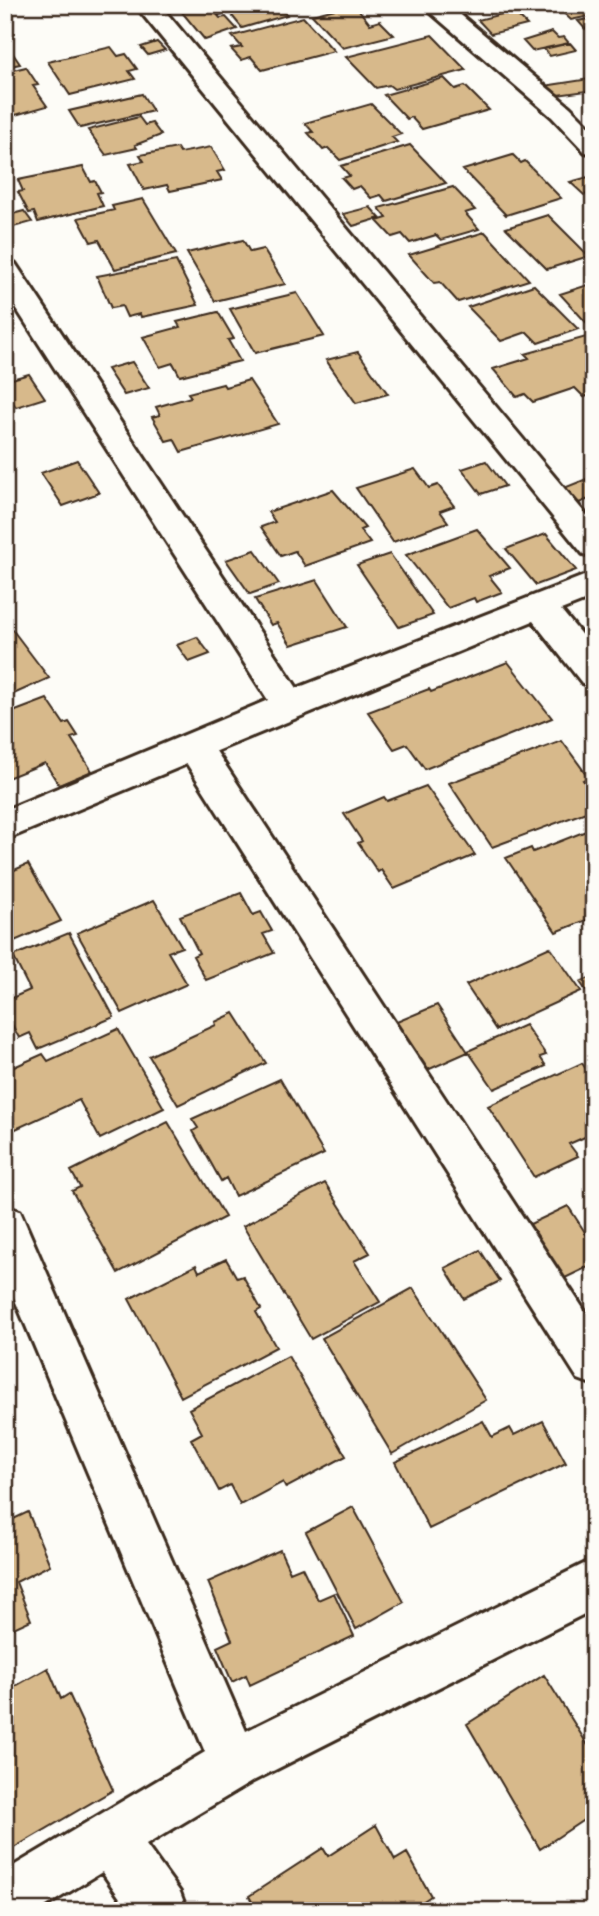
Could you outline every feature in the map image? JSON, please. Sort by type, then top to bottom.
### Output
[{"type":"street","points":[[147,5],[594,546]]},
{"type":"street","points":[[434,5],[561,112],[594,146]]},
{"type":"street","points":[[5,269],[290,705]]},
{"type":"street","points":[[5,826],[290,705],[594,584]]},
{"type":"street","points":[[539,606],[594,674]]},
{"type":"street","points":[[195,747],[594,1364]]},
{"type":"street","points":[[5,1225],[234,1763]]},
{"type":"street","points":[[5,1901],[234,1763],[594,1583]]},
{"type":"street","points":[[110,1838],[160,1911]]},
{"type":"building","points":[[176,5],[209,5],[220,18],[226,17],[237,29],[205,40]]},
{"type":"building","points":[[211,5],[279,5],[287,15],[242,28],[229,12],[219,15]]},
{"type":"building","points":[[355,5],[370,24],[380,21],[394,35],[343,48],[312,15]]},
{"type":"building","points":[[555,5],[585,5],[594,15],[571,20]]},
{"type":"building","points":[[513,11],[527,25],[491,34],[478,20]]},
{"type":"building","points":[[303,17],[334,51],[262,70],[251,57],[241,60],[231,49],[242,47],[232,36]]},
{"type":"building","points":[[594,18],[594,27],[585,29],[578,21]]},
{"type":"building","points":[[552,32],[558,38],[564,37],[569,43],[532,51],[523,41]]},
{"type":"building","points":[[432,35],[466,70],[394,89],[389,85],[376,88],[346,57]]},
{"type":"building","points":[[5,42],[20,64],[5,67]]},
{"type":"building","points":[[157,42],[165,50],[148,55],[141,47]]},
{"type":"building","points":[[570,43],[576,50],[550,56],[544,49]]},
{"type":"building","points":[[111,47],[118,56],[126,54],[137,69],[129,71],[135,79],[70,95],[48,62]]},
{"type":"building","points":[[26,67],[38,85],[33,86],[47,106],[5,118],[5,72]]},
{"type":"building","points":[[444,78],[455,89],[465,86],[489,110],[422,129],[411,117],[407,119],[384,95]]},
{"type":"building","points":[[589,79],[594,90],[550,96],[544,86]]},
{"type":"building","points":[[142,94],[153,111],[80,128],[69,111]]},
{"type":"building","points":[[371,104],[401,134],[392,137],[397,142],[340,160],[328,148],[323,150],[308,133],[313,132],[305,123]]},
{"type":"building","points":[[139,117],[145,125],[152,123],[161,135],[135,145],[137,148],[106,155],[88,130]]},
{"type":"building","points":[[410,145],[446,183],[386,201],[381,195],[371,198],[360,186],[352,189],[342,178],[350,176],[341,166]]},
{"type":"building","points":[[211,147],[225,170],[217,172],[222,180],[170,191],[167,185],[144,190],[130,164],[144,161],[140,155],[177,148],[180,153]]},
{"type":"building","points":[[513,155],[521,163],[525,161],[561,198],[506,215],[463,170]]},
{"type":"building","points":[[83,167],[91,182],[95,181],[101,192],[97,193],[103,206],[38,222],[34,212],[29,213],[18,192],[23,191],[18,180]]},
{"type":"building","points":[[588,177],[594,182],[594,192],[584,195],[570,182]]},
{"type":"building","points":[[453,187],[475,210],[465,213],[479,229],[441,240],[436,235],[410,243],[402,234],[392,237],[377,221],[387,218],[379,208]]},
{"type":"building","points":[[143,199],[176,254],[115,269],[99,240],[91,242],[78,218],[114,210],[112,206]]},
{"type":"building","points":[[370,207],[380,218],[353,226],[343,214]]},
{"type":"building","points":[[24,211],[32,222],[6,229],[5,216]]},
{"type":"building","points":[[548,215],[589,256],[547,269],[506,228]]},
{"type":"building","points":[[485,232],[529,280],[458,302],[440,282],[434,283],[409,255]]},
{"type":"building","points":[[243,240],[250,252],[263,249],[285,284],[215,301],[187,253]]},
{"type":"building","points":[[176,261],[198,305],[141,317],[140,314],[127,317],[122,306],[111,308],[97,276]]},
{"type":"building","points":[[594,283],[594,331],[560,294]]},
{"type":"building","points":[[534,285],[578,329],[538,343],[527,332],[501,341],[468,307]]},
{"type":"building","points":[[297,293],[324,336],[255,353],[230,309]]},
{"type":"building","points":[[218,312],[234,339],[228,340],[240,361],[180,376],[173,363],[160,367],[143,337],[180,327],[177,322]]},
{"type":"building","points":[[586,337],[594,345],[594,394],[584,397],[575,388],[533,402],[525,394],[517,397],[493,369],[529,358],[525,354]]},
{"type":"building","points":[[358,352],[388,394],[356,403],[326,360]]},
{"type":"building","points":[[132,362],[149,388],[124,395],[107,369]]},
{"type":"building","points":[[29,374],[45,398],[16,407],[5,391],[5,381]]},
{"type":"building","points":[[249,380],[278,424],[181,452],[174,439],[166,441],[152,417],[160,415],[156,407],[191,397],[188,393]]},
{"type":"building","points":[[77,460],[99,493],[63,506],[41,473]]},
{"type":"building","points":[[486,461],[505,486],[481,494],[462,469]]},
{"type":"building","points":[[415,469],[429,488],[438,485],[454,506],[440,511],[448,522],[393,542],[356,488]]},
{"type":"building","points":[[594,476],[594,497],[579,503],[564,488]]},
{"type":"building","points":[[333,490],[365,528],[360,530],[370,543],[305,566],[295,551],[281,556],[261,527],[275,522],[268,512]]},
{"type":"building","points":[[477,529],[510,568],[489,576],[502,592],[476,602],[474,598],[448,608],[406,555]]},
{"type":"building","points":[[546,534],[576,570],[536,585],[506,549]]},
{"type":"building","points":[[255,550],[279,584],[250,594],[226,560]]},
{"type":"building","points":[[390,554],[433,615],[399,627],[357,565]]},
{"type":"building","points":[[317,580],[347,627],[291,645],[277,623],[271,625],[255,599]]},
{"type":"building","points":[[5,620],[49,678],[5,698]]},
{"type":"building","points":[[197,637],[210,654],[189,662],[177,645]]},
{"type":"building","points":[[508,662],[552,718],[425,769],[407,744],[394,749],[368,712],[429,689],[431,692]]},
{"type":"building","points":[[47,699],[64,724],[69,722],[78,736],[71,738],[92,771],[59,785],[45,763],[5,779],[5,715]]},
{"type":"building","points":[[562,741],[589,778],[583,780],[594,796],[594,809],[492,847],[449,783]]},
{"type":"building","points":[[426,786],[475,855],[394,889],[381,870],[378,872],[358,843],[362,841],[344,814],[384,797],[387,801]]},
{"type":"building","points":[[586,831],[594,841],[594,917],[556,932],[506,858],[531,848],[533,852]]},
{"type":"building","points":[[28,864],[61,921],[5,945],[5,874]]},
{"type":"building","points":[[241,893],[253,915],[261,912],[272,931],[263,934],[274,953],[206,980],[193,956],[199,953],[180,916]]},
{"type":"building","points":[[154,900],[182,947],[168,952],[187,984],[122,1013],[77,933]]},
{"type":"building","points":[[69,933],[114,1017],[38,1049],[30,1033],[19,1038],[5,1011],[5,1001],[30,990],[13,956]]},
{"type":"building","points":[[550,947],[581,991],[496,1030],[466,985]]},
{"type":"building","points":[[594,976],[594,1002],[580,982]]},
{"type":"building","points":[[437,1005],[468,1052],[423,1072],[392,1024]]},
{"type":"building","points":[[234,1013],[266,1063],[178,1105],[149,1056],[216,1025],[215,1022]]},
{"type":"building","points":[[525,1025],[546,1055],[540,1057],[546,1066],[494,1089],[468,1051]]},
{"type":"building","points":[[118,1029],[164,1108],[100,1139],[79,1100],[7,1133],[5,1071],[43,1054],[48,1061]]},
{"type":"building","points":[[582,1063],[594,1081],[594,1133],[569,1144],[578,1156],[534,1177],[488,1106]]},
{"type":"building","points":[[280,1079],[324,1154],[235,1196],[226,1178],[221,1181],[193,1131],[198,1128],[192,1119]]},
{"type":"building","points":[[168,1122],[225,1217],[118,1273],[72,1191],[80,1187],[71,1171]]},
{"type":"building","points":[[325,1183],[370,1253],[354,1261],[380,1302],[311,1339],[243,1226]]},
{"type":"building","points":[[568,1206],[594,1246],[594,1264],[561,1280],[528,1225]]},
{"type":"building","points":[[480,1250],[500,1281],[464,1299],[445,1268]]},
{"type":"building","points":[[226,1259],[237,1278],[243,1276],[261,1309],[256,1312],[276,1347],[181,1397],[129,1299],[196,1265],[199,1272]]},
{"type":"building","points":[[413,1288],[486,1400],[392,1454],[322,1338]]},
{"type":"building","points":[[288,1356],[346,1456],[286,1488],[283,1482],[240,1505],[230,1485],[219,1491],[191,1439],[202,1433],[189,1409]]},
{"type":"building","points":[[483,1421],[492,1437],[510,1428],[514,1435],[543,1421],[566,1463],[429,1529],[395,1462]]},
{"type":"building","points":[[353,1507],[404,1602],[356,1629],[306,1532]]},
{"type":"building","points":[[28,1512],[50,1565],[16,1582],[31,1620],[5,1632],[5,1523]]},
{"type":"building","points":[[280,1550],[290,1572],[302,1567],[318,1600],[334,1593],[354,1636],[250,1685],[246,1675],[232,1682],[217,1647],[232,1640],[208,1582]]},
{"type":"building","points":[[48,1668],[61,1699],[69,1694],[113,1790],[5,1853],[5,1692]]},
{"type":"building","points":[[544,1675],[594,1755],[594,1813],[540,1849],[467,1724]]},
{"type":"building","points":[[376,1825],[395,1860],[407,1853],[431,1896],[419,1904],[422,1911],[257,1911],[249,1896],[323,1848],[328,1856]]}]
